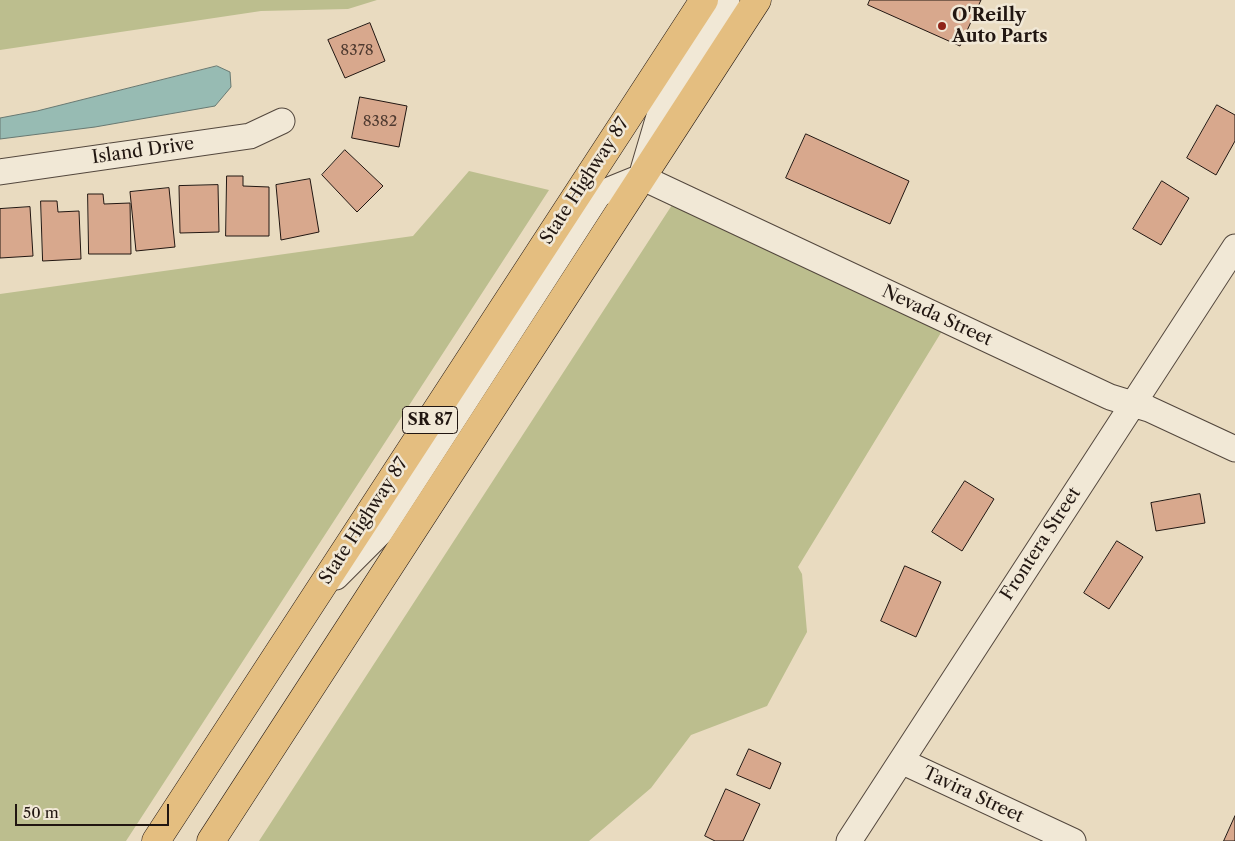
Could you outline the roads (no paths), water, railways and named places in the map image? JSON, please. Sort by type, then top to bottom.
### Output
[{"type":"highway","name":"State Highway 87","points":[[156,841],[704,0]]},
{"type":"highway","name":"SR 87","points":[[211,841],[757,0]]},
{"type":"street","points":[[311,602],[380,533],[599,194],[641,177],[662,106],[727,0]]},
{"type":"street","name":"Island Drive","points":[[0,172],[250,136],[282,121]]},
{"type":"street","name":"Nevada Street","points":[[641,177],[1110,397],[1149,408],[1235,449]]},
{"type":"street","name":"Frontera Street","points":[[849,841],[1235,248]]},
{"type":"street","name":"Tavira Street","points":[[901,761],[1073,841]]},
{"type":"water","points":[[217,66],[230,72],[231,87],[215,106],[95,127],[0,139],[0,118],[37,111]]},
{"type":"place","name":"O'Reilly Auto Parts","points":[[942,26]]}]
